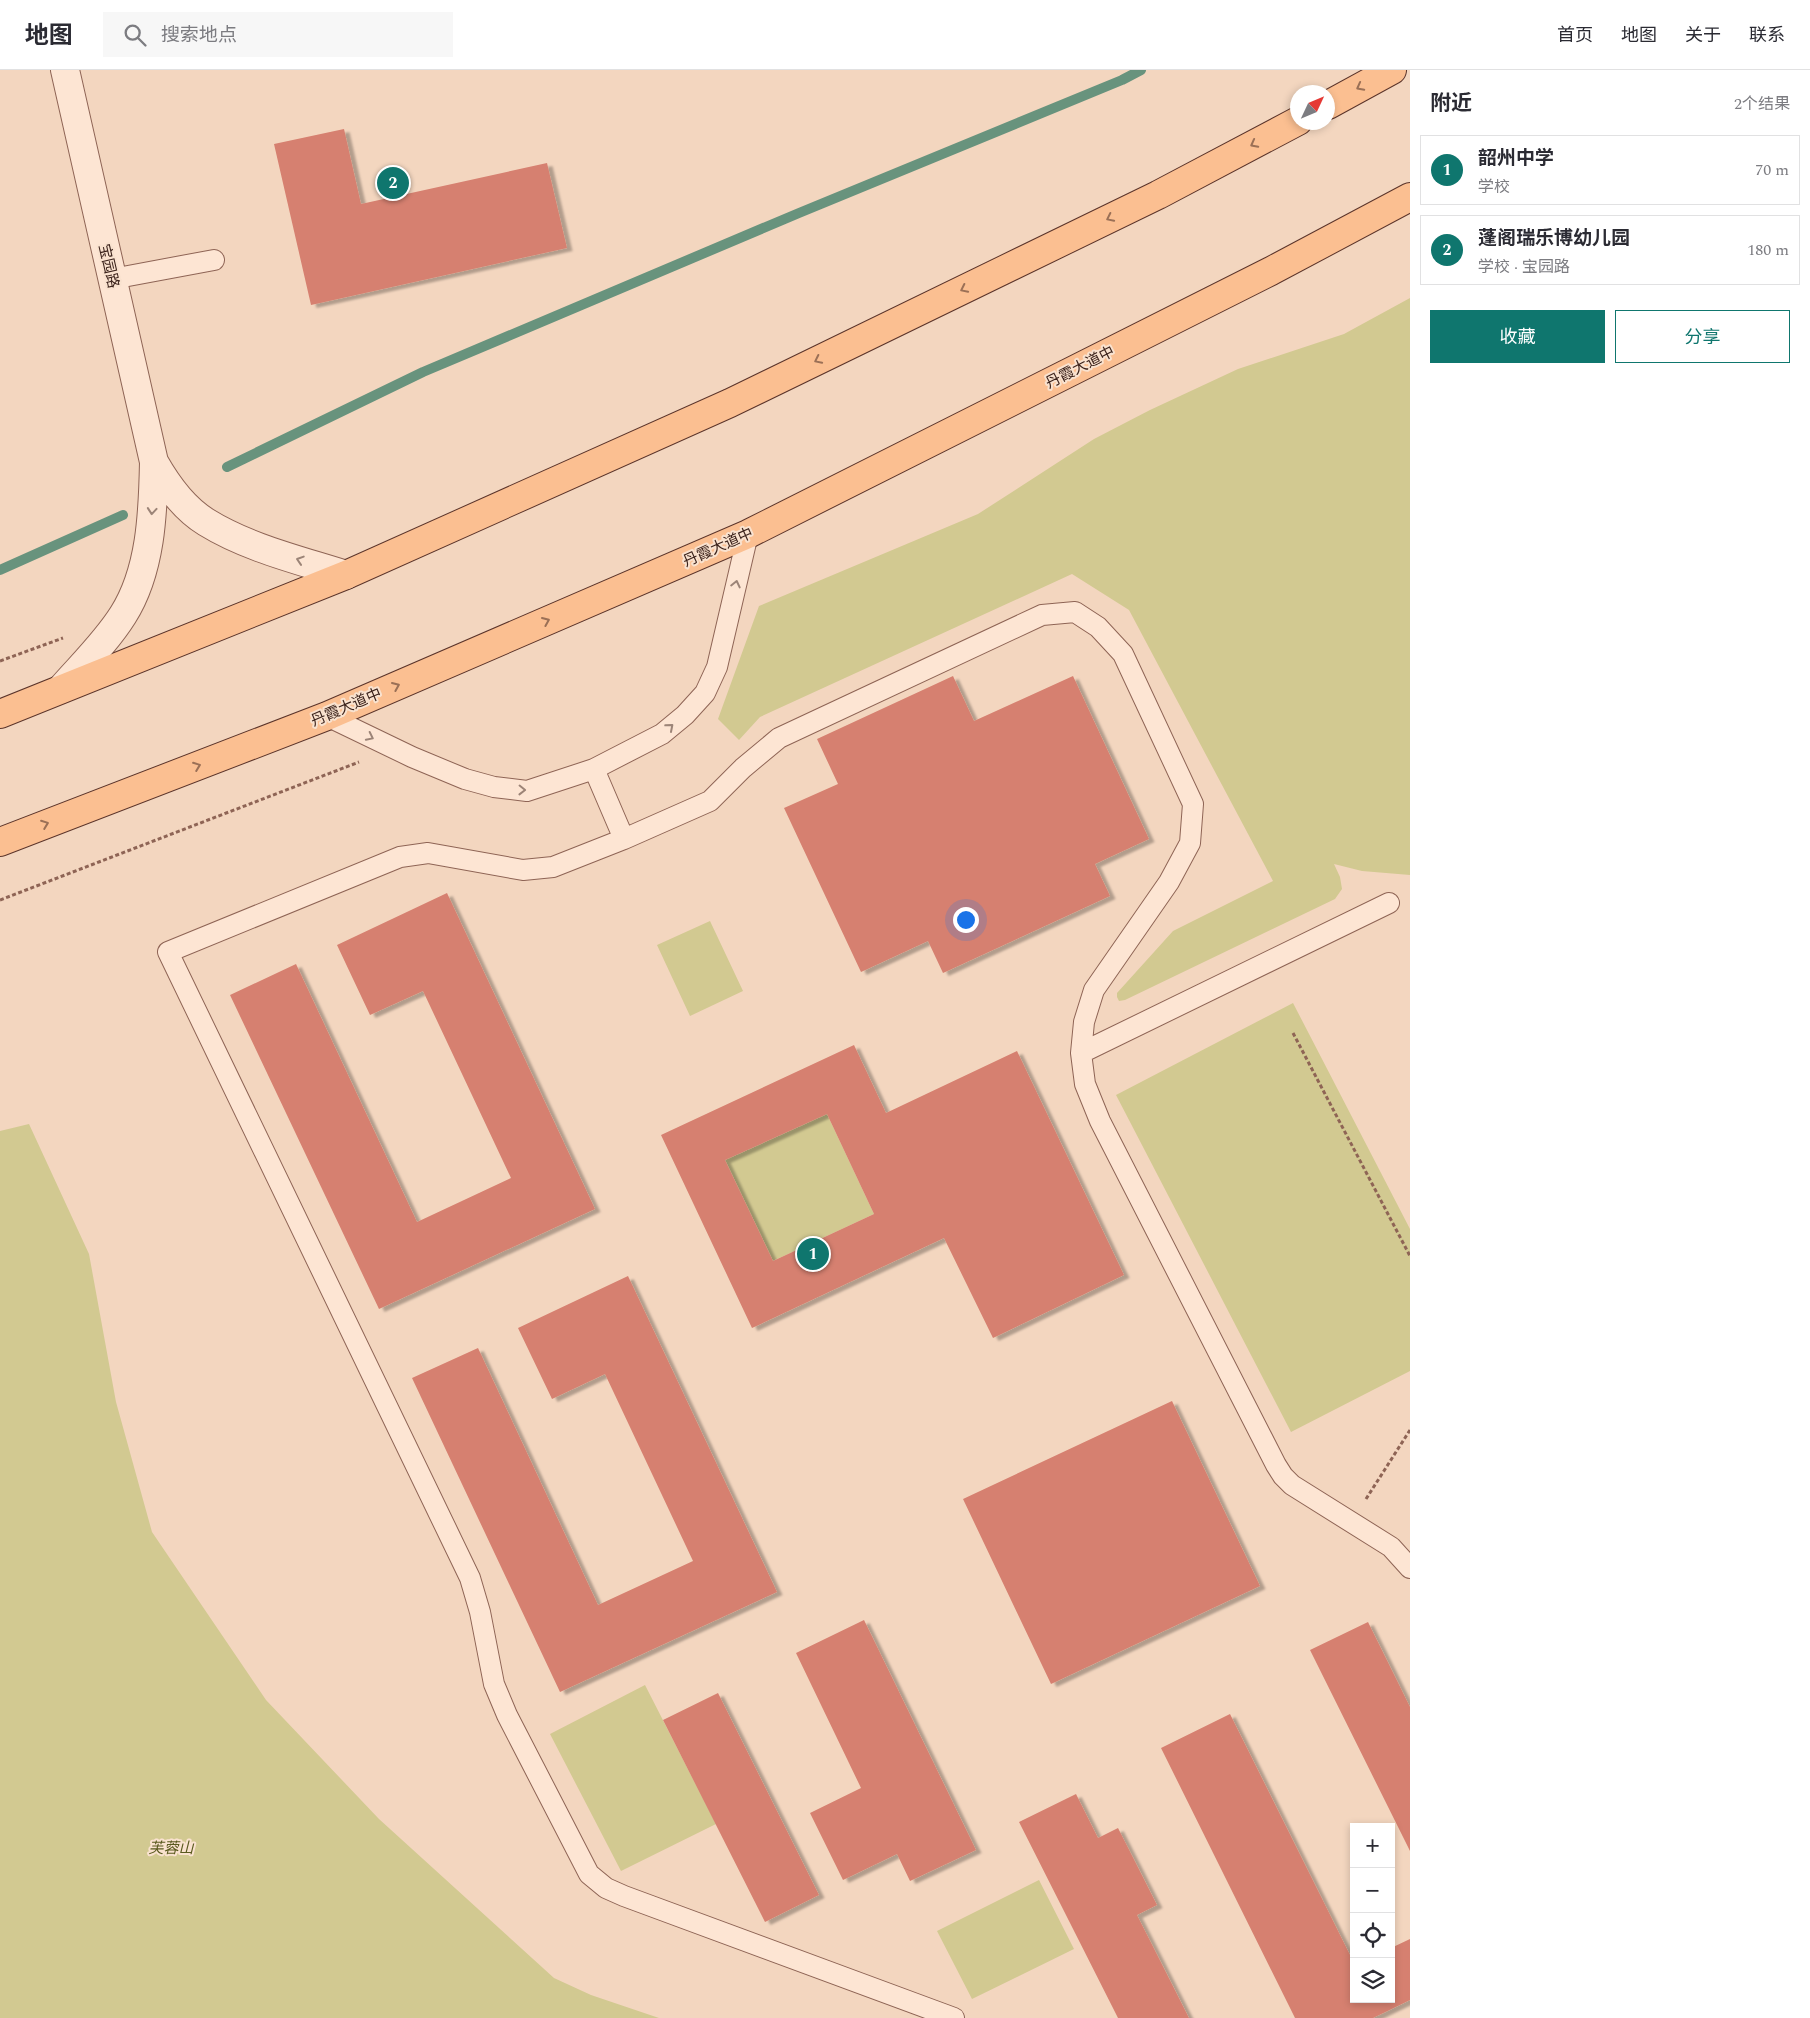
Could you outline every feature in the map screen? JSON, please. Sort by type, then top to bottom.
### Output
[{"type":"main road","points":[[1335,101],[1392,70]]},
{"type":"main road","points":[[0,714],[346,575],[730,403],[1158,195],[1290,125]]},
{"type":"main road","name":"丹霞大道中","points":[[0,842],[326,716],[748,534],[1271,271],[1410,197]]},
{"type":"street","name":"宝园路","points":[[61,689],[107,637],[123,616],[135,593],[143,568],[150,530],[154,489],[154,462],[65,70]]},
{"type":"street","name":"宝园路","points":[[154,462],[166,484],[184,504],[205,522],[259,546],[346,575]]},
{"type":"lane","points":[[112,279],[214,260]]},
{"type":"lane","points":[[326,716],[465,779],[494,788],[527,791],[594,769],[662,734],[685,715],[705,693],[717,667],[748,534]]},
{"type":"lane","points":[[954,2018],[624,1896],[606,1888],[590,1874],[511,1723],[494,1684],[482,1621],[470,1578],[168,952],[400,857],[428,853],[523,870],[553,867],[624,839],[710,801],[743,768],[779,738],[1042,615],[1076,612],[1098,627],[1123,654],[1193,804],[1190,843],[1169,882],[1094,990],[1084,1022],[1081,1053],[1085,1084],[1100,1122],[1276,1465],[1292,1485],[1391,1547],[1410,1568]]},
{"type":"lane","points":[[594,769],[624,839]]},
{"type":"lane","points":[[1081,1053],[1389,903]]},
{"type":"path","points":[[0,900],[395,748]]},
{"type":"path","points":[[1293,1033],[1410,1256]]},
{"type":"path","points":[[1351,1521],[1410,1430]]},
{"type":"green space","points":[[1410,298],[1410,875],[1362,871],[1334,864],[1340,877],[1342,889],[1335,899],[1125,1000],[1119,1001],[1117,993],[1173,931],[1273,881],[1129,610],[1072,574],[760,717],[739,740],[718,719],[759,606],[978,514],[1094,439],[1150,410],[1238,369],[1344,334]]},
{"type":"green space","points":[[710,921],[743,991],[690,1016],[657,945]]},
{"type":"green space","points":[[1293,1003],[1410,1229],[1410,1371],[1291,1432],[1116,1095]]},
{"type":"green space","points":[[827,1114],[874,1214],[773,1261],[725,1160]]},
{"type":"green space","name":"芙蓉山","points":[[29,1124],[89,1254],[116,1402],[152,1532],[266,1700],[379,1819],[554,1978],[591,1995],[659,2018],[0,2018],[0,1131]]},
{"type":"green space","points":[[645,1685],[716,1824],[621,1871],[550,1734]]},
{"type":"green space","points":[[1039,1880],[1074,1949],[972,1999],[937,1931]]},
{"type":"building","points":[[344,129],[361,204],[547,163],[567,248],[311,305],[274,144]]},
{"type":"building","points":[[953,676],[974,721],[1073,676],[1149,839],[1095,864],[1110,896],[943,973],[928,941],[861,972],[784,808],[838,784],[817,739]]},
{"type":"building","points":[[447,893],[595,1209],[379,1309],[230,995],[296,964],[417,1222],[511,1178],[423,991],[370,1015],[337,945]]},
{"type":"building","points":[[854,1045],[886,1113],[1017,1051],[1124,1275],[993,1338],[944,1238],[752,1328],[661,1135]],"holes":[[[827,1114],[874,1214],[773,1261],[725,1160]]]},
{"type":"building","points":[[628,1276],[777,1592],[560,1692],[412,1378],[478,1348],[598,1605],[693,1561],[605,1374],[552,1399],[518,1328]]},
{"type":"building","points":[[1172,1401],[1260,1586],[1051,1684],[963,1499]]},
{"type":"building","points":[[864,1620],[976,1850],[910,1881],[897,1854],[843,1880],[810,1813],[861,1788],[796,1653]]},
{"type":"building","points":[[1368,1622],[1410,1707],[1410,1851],[1310,1650]]},
{"type":"building","points":[[718,1693],[819,1895],[765,1922],[663,1720]]},
{"type":"building","points":[[1230,1714],[1350,1955],[1350,2003],[1395,2003],[1395,1946],[1410,1939],[1410,2000],[1373,2018],[1295,2018],[1161,1748]]},
{"type":"building","points":[[1076,1794],[1098,1838],[1118,1828],[1157,1905],[1137,1915],[1189,2018],[1118,2018],[1019,1822]]},
{"type":"waterway","points":[[227,467],[423,372],[799,213],[1122,80],[1141,70]]},
{"type":"waterway","points":[[0,570],[123,515]]},
{"type":"place","name":"蓬阁瑞乐博幼儿园","points":[[393,183]]},
{"type":"place","name":"韶州中学","points":[[813,1254]]}]
